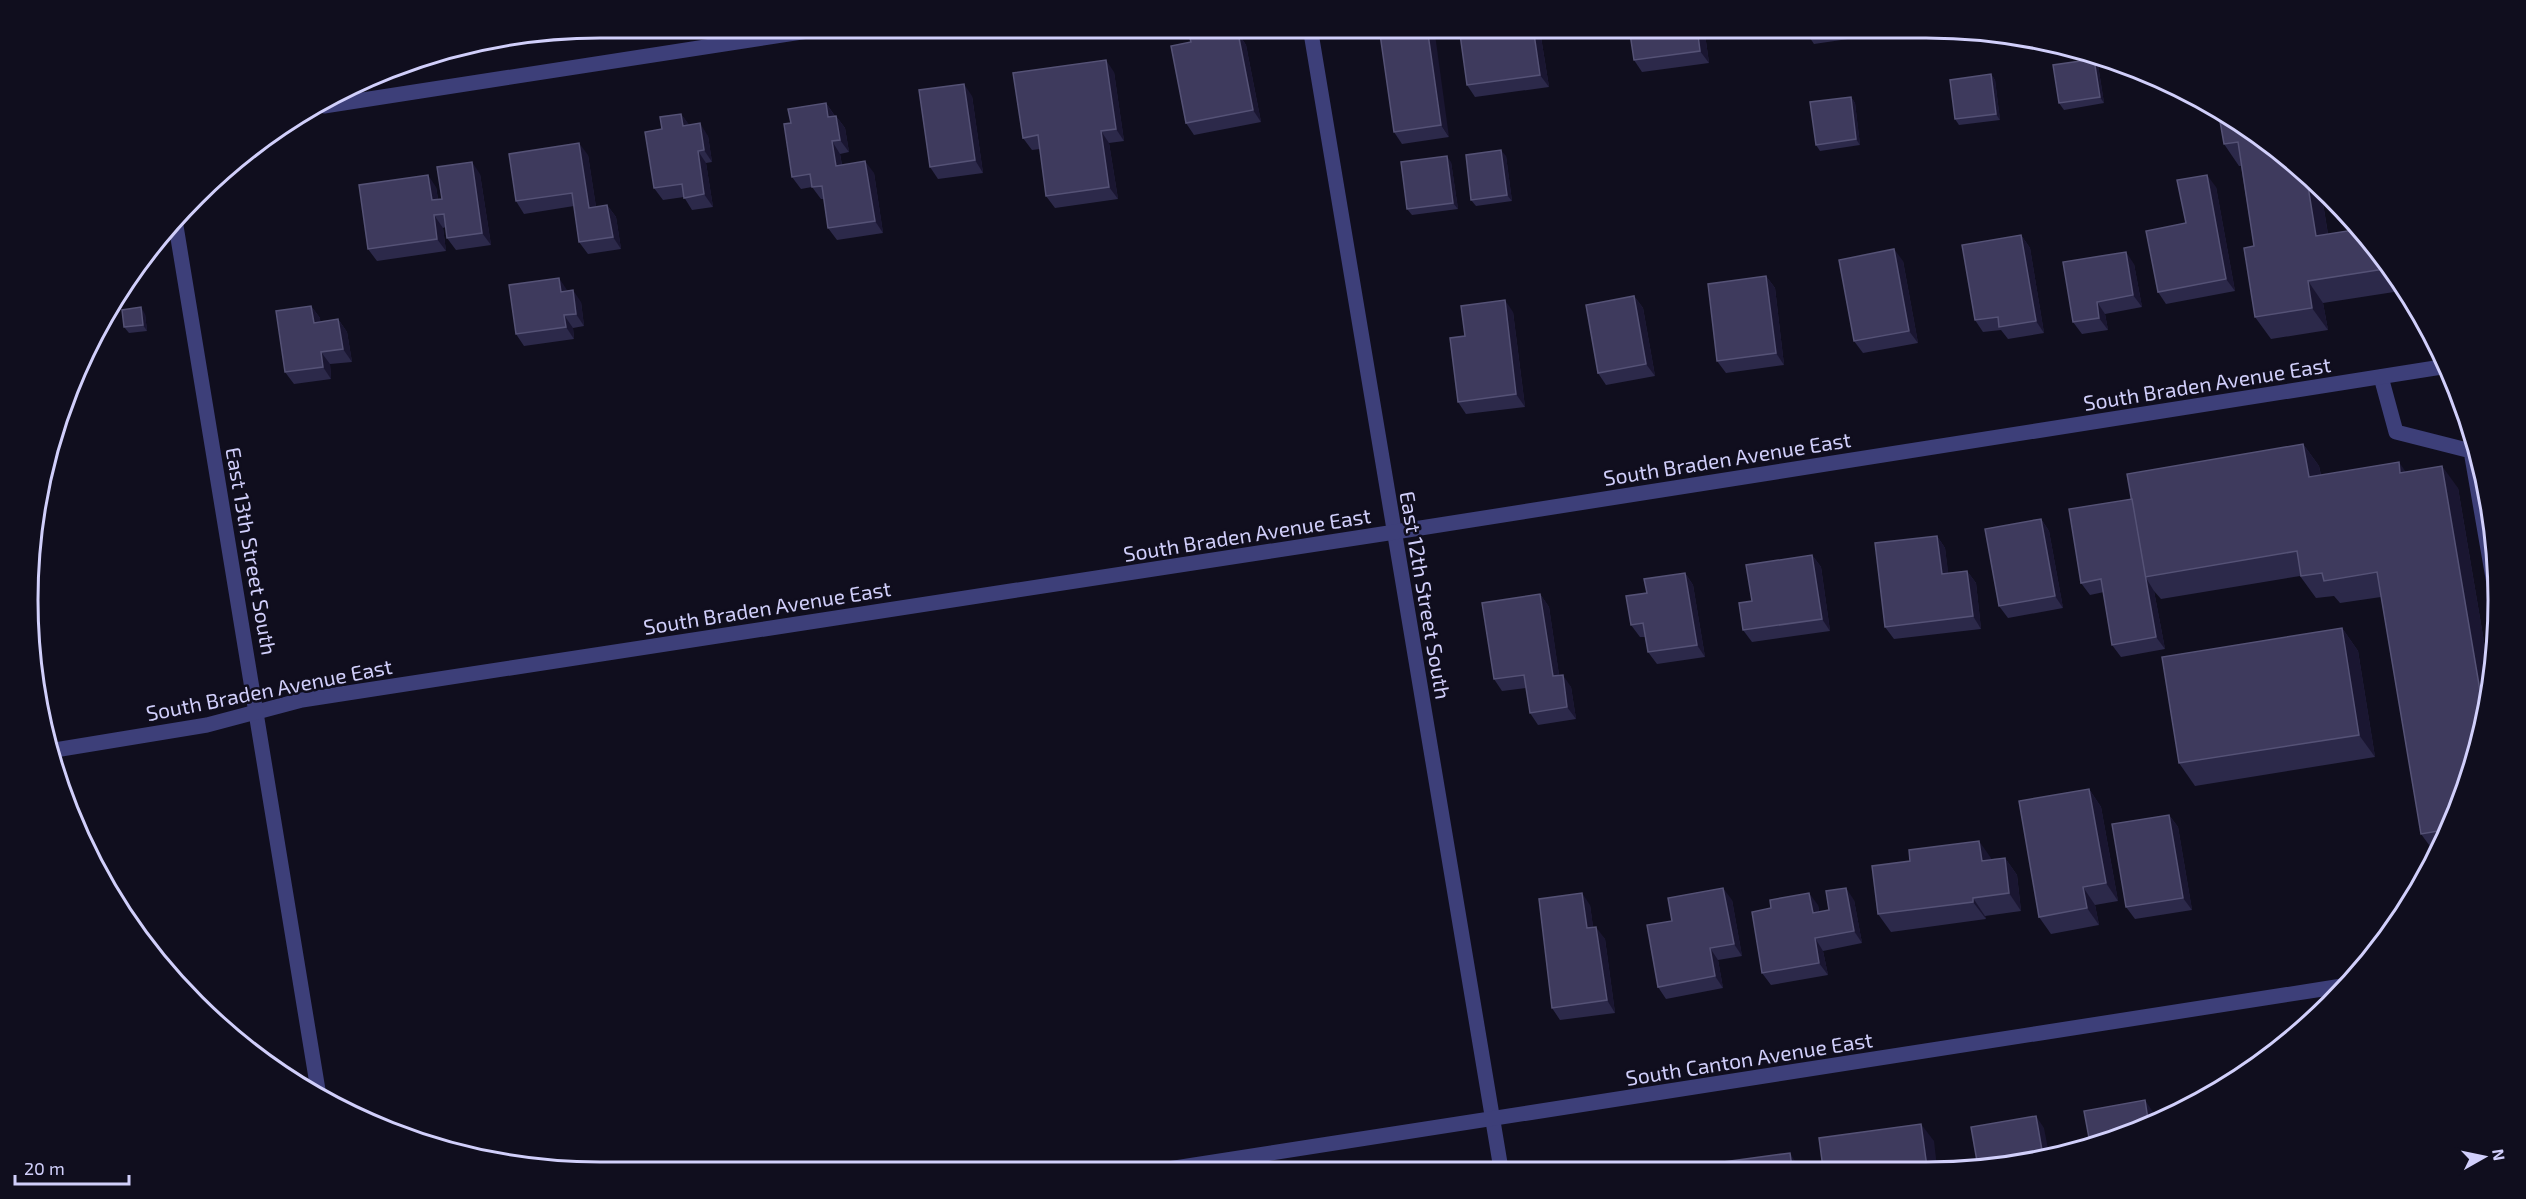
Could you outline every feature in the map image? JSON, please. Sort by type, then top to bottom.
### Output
[{"type":"street","points":[[334,105],[763,38]]},
{"type":"street","name":"East 12th Street South","points":[[1312,38],[1500,1162]]},
{"type":"street","name":"East 13th Street South","points":[[177,229],[318,1086]]},
{"type":"street","name":"South Braden Avenue East","points":[[58,749],[207,726],[302,700],[1395,532],[2438,367]]},
{"type":"street","points":[[2381,376],[2396,432],[2468,450]]},
{"type":"street","points":[[2477,487],[2484,526]]},
{"type":"street","name":"South Canton Avenue East","points":[[1213,1162],[2333,987]]},
{"type":"building","points":[[1190,38],[1239,38],[1253,110],[1186,123],[1171,46],[1191,42]]},
{"type":"building","points":[[1381,38],[1429,38],[1441,125],[1394,132]]},
{"type":"building","points":[[1461,38],[1535,38],[1540,75],[1467,85]]},
{"type":"building","points":[[1631,38],[1698,38],[1700,51],[1634,60]]},
{"type":"building","points":[[1106,60],[1116,129],[1101,131],[1109,187],[1046,196],[1038,135],[1023,138],[1013,73]]},
{"type":"building","points":[[2084,60],[2095,63],[2100,97],[2059,103],[2053,65]]},
{"type":"building","points":[[1991,74],[1996,114],[1955,119],[1950,80]]},
{"type":"building","points":[[964,84],[975,160],[930,167],[919,90]]},
{"type":"building","points":[[1851,97],[1856,139],[1816,145],[1810,102]]},
{"type":"building","points":[[826,103],[828,117],[836,116],[840,140],[832,141],[836,166],[865,161],[875,221],[828,228],[822,186],[812,187],[810,174],[792,177],[784,124],[791,123],[788,109]]},
{"type":"building","points":[[681,114],[683,126],[700,123],[704,150],[698,151],[704,194],[684,198],[682,184],[654,188],[645,132],[662,129],[660,117]]},
{"type":"building","points":[[2220,120],[2269,154],[2308,187],[2316,236],[2350,231],[2381,270],[2308,281],[2312,308],[2255,317],[2244,248],[2254,246],[2238,142],[2224,144]]},
{"type":"building","points":[[579,143],[589,208],[607,205],[613,237],[579,242],[572,193],[516,201],[509,154]]},
{"type":"building","points":[[1501,150],[1507,195],[1471,200],[1466,155]]},
{"type":"building","points":[[1447,156],[1453,203],[1407,209],[1401,162]]},
{"type":"building","points":[[472,162],[482,233],[447,238],[444,214],[434,215],[437,239],[368,249],[359,185],[428,175],[432,200],[442,199],[437,167]]},
{"type":"building","points":[[2207,175],[2226,279],[2158,292],[2146,231],[2186,223],[2177,180]]},
{"type":"building","points":[[2021,235],[2036,321],[1999,327],[1998,317],[1975,320],[1962,245]]},
{"type":"building","points":[[1894,249],[1909,331],[1854,341],[1839,260]]},
{"type":"building","points":[[2126,252],[2133,295],[2097,302],[2099,318],[2073,322],[2063,262]]},
{"type":"building","points":[[1766,276],[1776,353],[1717,361],[1708,284]]},
{"type":"building","points":[[559,278],[561,292],[573,290],[576,314],[564,315],[566,327],[516,334],[509,285]]},
{"type":"building","points":[[1634,296],[1646,364],[1598,373],[1586,305]]},
{"type":"building","points":[[1505,300],[1516,394],[1458,402],[1450,338],[1465,336],[1461,306]]},
{"type":"building","points":[[311,306],[314,323],[338,319],[343,349],[321,352],[323,367],[285,372],[276,311]]},
{"type":"building","points":[[141,307],[143,325],[124,327],[122,310]]},
{"type":"building","points":[[2303,444],[2309,477],[2399,462],[2400,473],[2442,466],[2481,694],[2459,780],[2439,831],[2421,834],[2377,572],[2324,581],[2322,573],[2301,576],[2297,551],[2145,577],[2127,474]]},
{"type":"building","points":[[2132,499],[2156,637],[2112,645],[2101,579],[2081,583],[2069,509]]},
{"type":"building","points":[[2041,519],[2055,596],[1999,606],[1985,529]]},
{"type":"building","points":[[1937,536],[1942,574],[1967,571],[1973,616],[1885,627],[1875,543]]},
{"type":"building","points":[[1812,555],[1822,619],[1743,630],[1739,603],[1752,601],[1746,565]]},
{"type":"building","points":[[1685,573],[1697,645],[1648,652],[1643,623],[1631,625],[1626,596],[1647,593],[1644,579]]},
{"type":"building","points":[[1540,594],[1553,676],[1563,675],[1567,707],[1530,713],[1524,675],[1494,679],[1482,603]]},
{"type":"building","points":[[2342,628],[2359,735],[2179,763],[2162,657]]},
{"type":"building","points":[[2089,789],[2106,883],[2083,887],[2087,908],[2039,917],[2019,801]]},
{"type":"building","points":[[2169,815],[2183,898],[2126,907],[2112,824]]},
{"type":"building","points":[[1979,841],[1982,861],[2005,858],[2009,893],[1973,898],[1973,902],[1878,914],[1872,866],[1910,861],[1909,850]]},
{"type":"building","points":[[1723,888],[1734,944],[1710,948],[1715,976],[1658,987],[1647,925],[1672,921],[1668,898]]},
{"type":"building","points":[[1846,888],[1854,931],[1815,938],[1819,963],[1762,973],[1752,912],[1771,908],[1770,900],[1809,893],[1813,913],[1829,910],[1826,891]]},
{"type":"building","points":[[1582,893],[1587,928],[1596,927],[1607,1000],[1552,1008],[1539,899]]},
{"type":"building","points":[[2145,1100],[2148,1116],[2089,1137],[2084,1111]]},
{"type":"building","points":[[2036,1116],[2042,1150],[1977,1159],[1971,1127]]},
{"type":"building","points":[[1921,1124],[1926,1162],[1822,1162],[1819,1138]]},
{"type":"building","points":[[1790,1153],[1791,1162],[1724,1162]]}]
